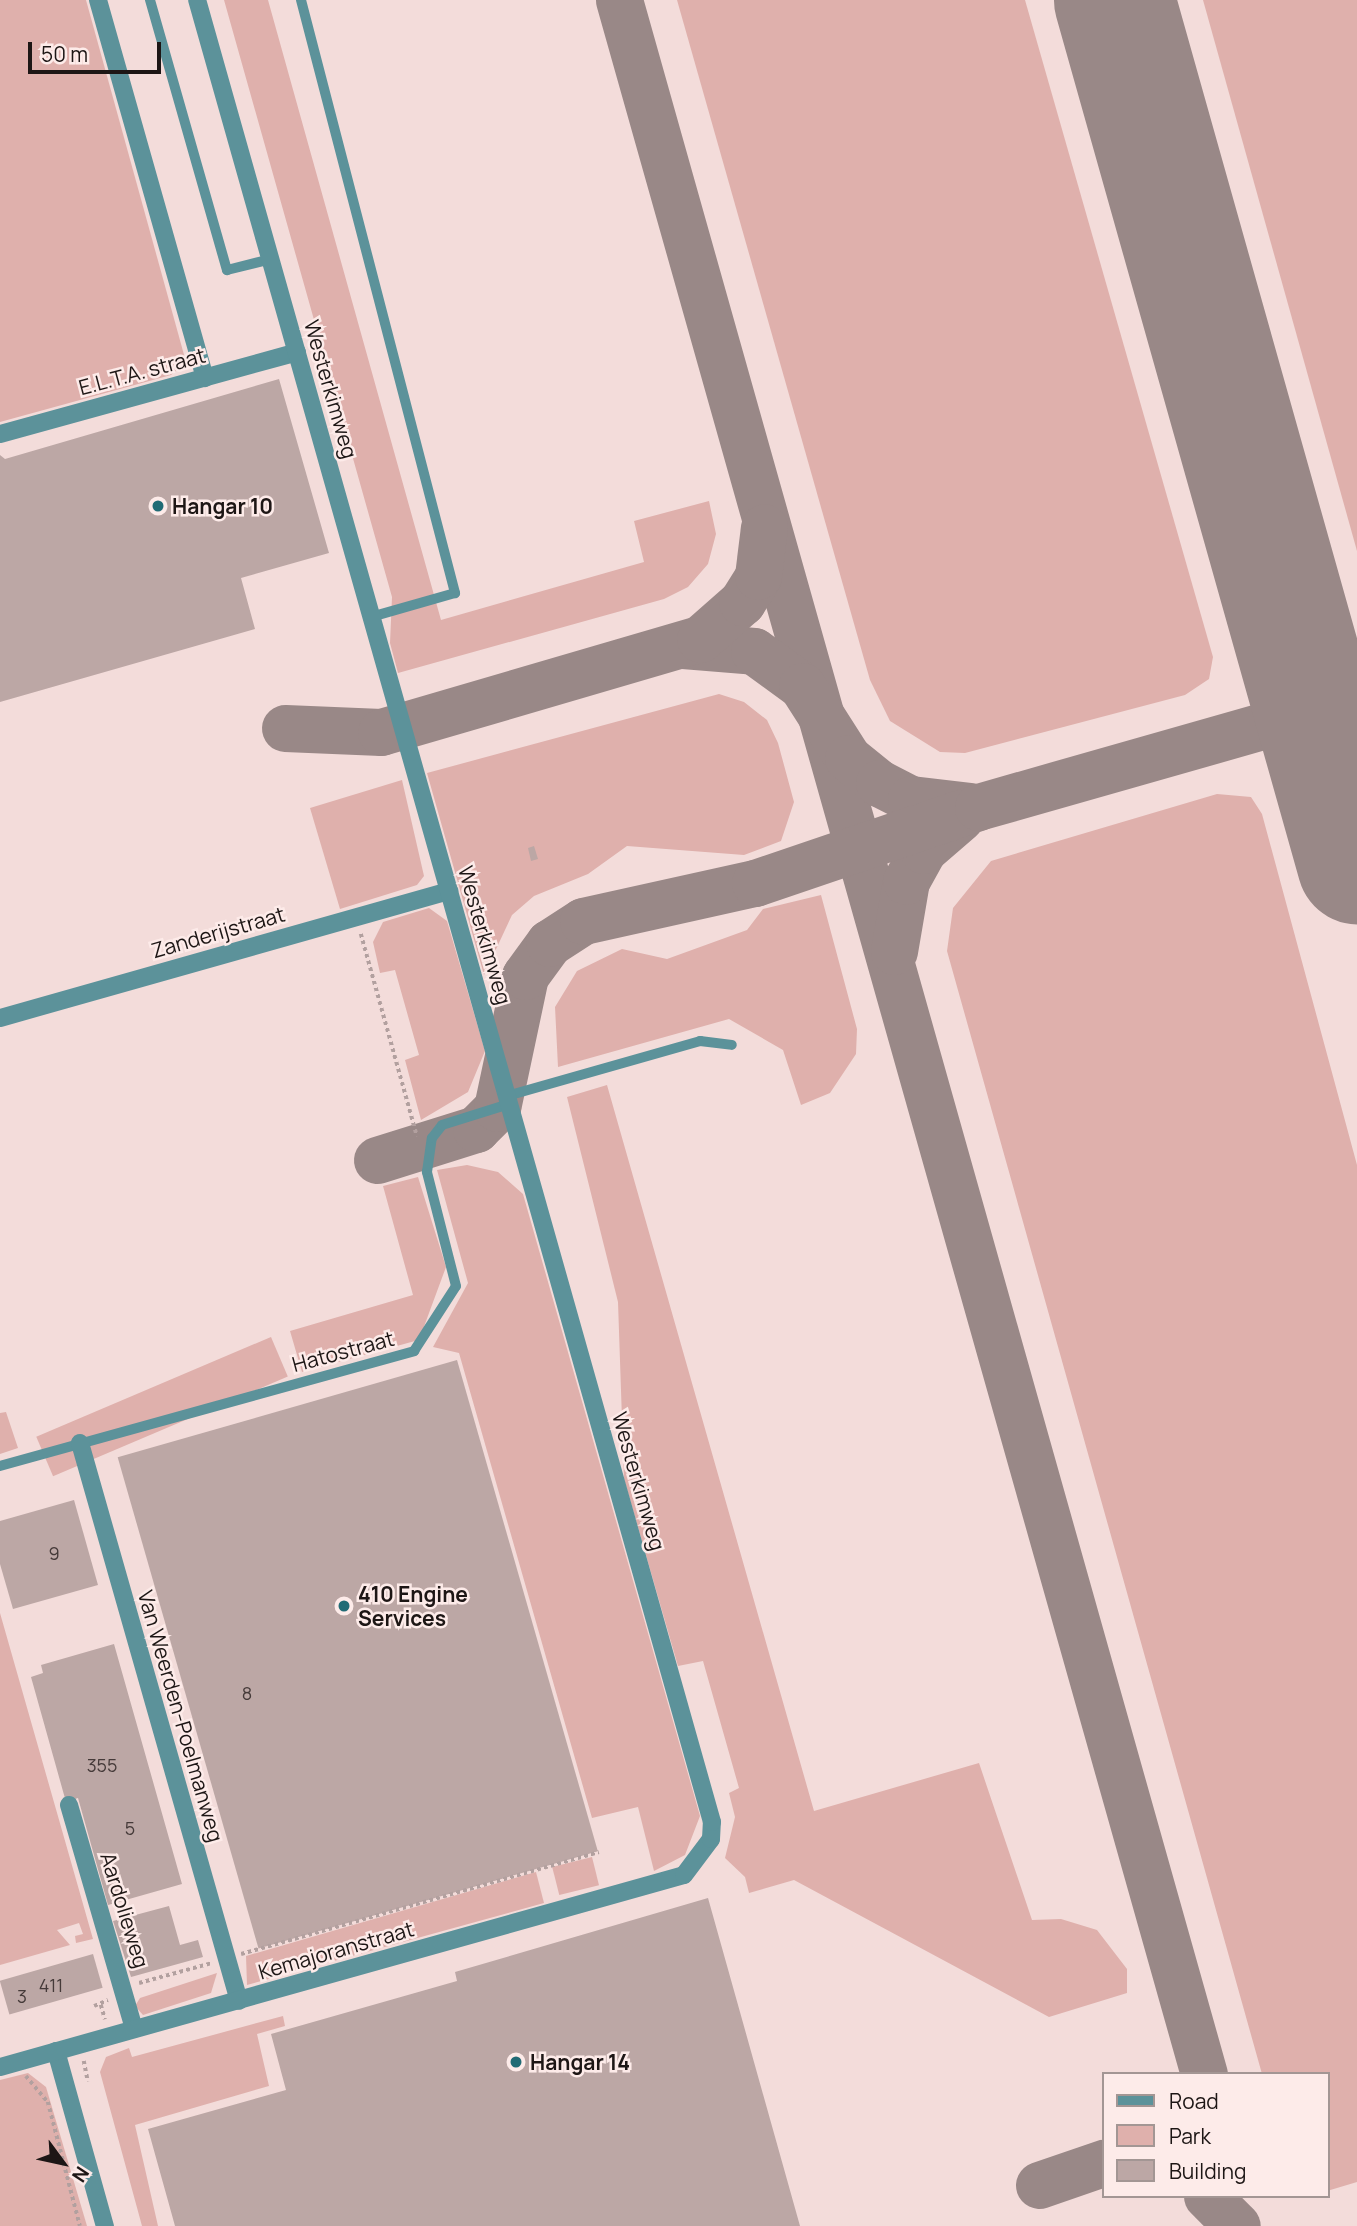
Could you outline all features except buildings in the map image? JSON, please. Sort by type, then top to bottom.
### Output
[{"type":"street","points":[[97,0],[205,378]]},
{"type":"street","name":"Westerkimweg","points":[[197,0],[712,1822],[702,1858],[684,1875]]},
{"type":"street","name":"E.L.T.A. straat","points":[[0,434],[297,352]]},
{"type":"street","name":"Zanderijstraat","points":[[0,1018],[449,891]]},
{"type":"street","name":"Van Weerden-Poelmanweg","points":[[80,1443],[239,2001]]},
{"type":"street","name":"Aardolieweg","points":[[69,1805],[126,1989],[134,2029]]},
{"type":"street","name":"Kemajoranstraat","points":[[6,2073],[55,2051],[684,1875]]},
{"type":"street","points":[[55,2051],[105,2226]]},
{"type":"lane","points":[[150,0],[227,270],[271,259]]},
{"type":"lane","points":[[302,0],[455,593],[371,617]]},
{"type":"lane","points":[[427,1172],[426,1155],[442,1125],[508,1100],[700,1041],[732,1045]]},
{"type":"lane","name":"Hatostraat","points":[[0,1466],[414,1351],[456,1286],[427,1172]]},
{"type":"path","points":[[356,916],[427,1172]]},
{"type":"path","points":[[237,1956],[599,1852]]},
{"type":"path","points":[[94,2006],[126,1989],[214,1962]]},
{"type":"path","points":[[6,2073],[25,2076],[38,2085],[48,2102],[80,2226]]},
{"type":"green space","points":[[0,0],[86,0],[186,362],[171,375],[0,422]]},
{"type":"green space","points":[[224,0],[268,0],[441,620],[644,562],[634,521],[709,501],[716,534],[708,564],[688,587],[664,599],[398,673],[390,643],[392,597]]},
{"type":"green space","points":[[677,0],[1025,0],[1213,657],[1209,679],[1185,695],[965,753],[940,752],[890,721],[870,680]]},
{"type":"green space","points":[[1203,0],[1357,0],[1357,551]]},
{"type":"green space","points":[[719,694],[744,702],[767,720],[778,743],[794,802],[781,841],[744,855],[627,846],[588,874],[534,896],[512,915],[484,975],[427,773]]},
{"type":"green space","points":[[402,780],[424,876],[417,885],[340,909],[310,808]]},
{"type":"green space","points":[[1217,794],[1251,797],[1262,814],[1357,1165],[1357,2182],[1329,2190],[1329,2072],[1261,2072],[947,951],[953,908],[991,861]]},
{"type":"green space","points":[[821,895],[857,1029],[856,1054],[830,1093],[801,1105],[783,1050],[729,1019],[558,1067],[555,1007],[577,971],[622,949],[667,959],[747,930],[763,909]]},
{"type":"green space","points":[[429,908],[447,921],[485,1051],[468,1092],[421,1120],[405,1060],[419,1055],[395,970],[380,973],[373,942],[383,922]]},
{"type":"green space","points":[[607,1085],[814,1811],[979,1763],[1032,1920],[1061,1919],[1097,1930],[1127,1969],[1127,1993],[1049,2017],[794,1880],[749,1893],[745,1877],[725,1858],[735,1817],[729,1793],[739,1788],[703,1661],[678,1666],[624,1479],[618,1302],[567,1097]]},
{"type":"green space","points":[[467,1165],[498,1172],[523,1194],[700,1816],[685,1855],[654,1871],[638,1807],[592,1818],[459,1353],[433,1347],[468,1283],[437,1170]]},
{"type":"green space","points":[[418,1177],[446,1267],[422,1332],[415,1341],[302,1372],[290,1331],[413,1295],[383,1186]]},
{"type":"green space","points":[[271,1337],[288,1377],[53,1476],[36,1437]]},
{"type":"green space","points":[[6,1412],[18,1448],[0,1454],[0,1413]]},
{"type":"green space","points":[[0,1613],[93,1939],[76,1943],[75,1936],[83,1934],[79,1923],[57,1930],[70,1945],[0,1965]]},
{"type":"green space","points":[[592,1857],[599,1885],[559,1895],[552,1867]]},
{"type":"green space","points":[[536,1872],[544,1903],[247,1985],[246,1956]]},
{"type":"green space","points":[[217,1973],[211,1993],[143,2015],[135,2006],[140,1998]]},
{"type":"green space","points":[[283,2016],[285,2026],[257,2034],[269,2086],[135,2125],[158,2226],[142,2226],[100,2072],[106,2057],[129,2048],[132,2057]]},
{"type":"green space","points":[[28,2073],[46,2087],[87,2226],[0,2226],[0,2080]]},
{"type":"taxiway","points":[[619,0],[1203,2072]]},
{"type":"taxiway","points":[[285,728],[381,732],[700,639],[742,602],[758,576],[764,527]]},
{"type":"taxiway","points":[[683,645],[754,651],[802,686],[848,758],[879,783],[911,799],[971,806]]},
{"type":"taxiway","points":[[1265,725],[1283,715],[1297,695],[1298,653]]},
{"type":"taxiway","points":[[377,1160],[476,1129],[497,1108],[525,976],[549,943],[583,921],[755,883],[978,807],[1357,699]]},
{"type":"taxiway","points":[[1265,725],[1296,727],[1320,746],[1340,803]]},
{"type":"taxiway","points":[[894,951],[906,881],[923,850],[960,818]]},
{"type":"taxiway","points":[[1039,2185],[1102,2163]]},
{"type":"taxiway","points":[[1209,2198],[1237,2226]]},
{"type":"runway","points":[[1114,0],[1357,863]]},
{"type":"place","name":"Hangar 10","points":[[158,506]]},
{"type":"place","name":"410 Engine Services","points":[[344,1606]]},
{"type":"place","name":"Hangar 14","points":[[516,2062]]}]
